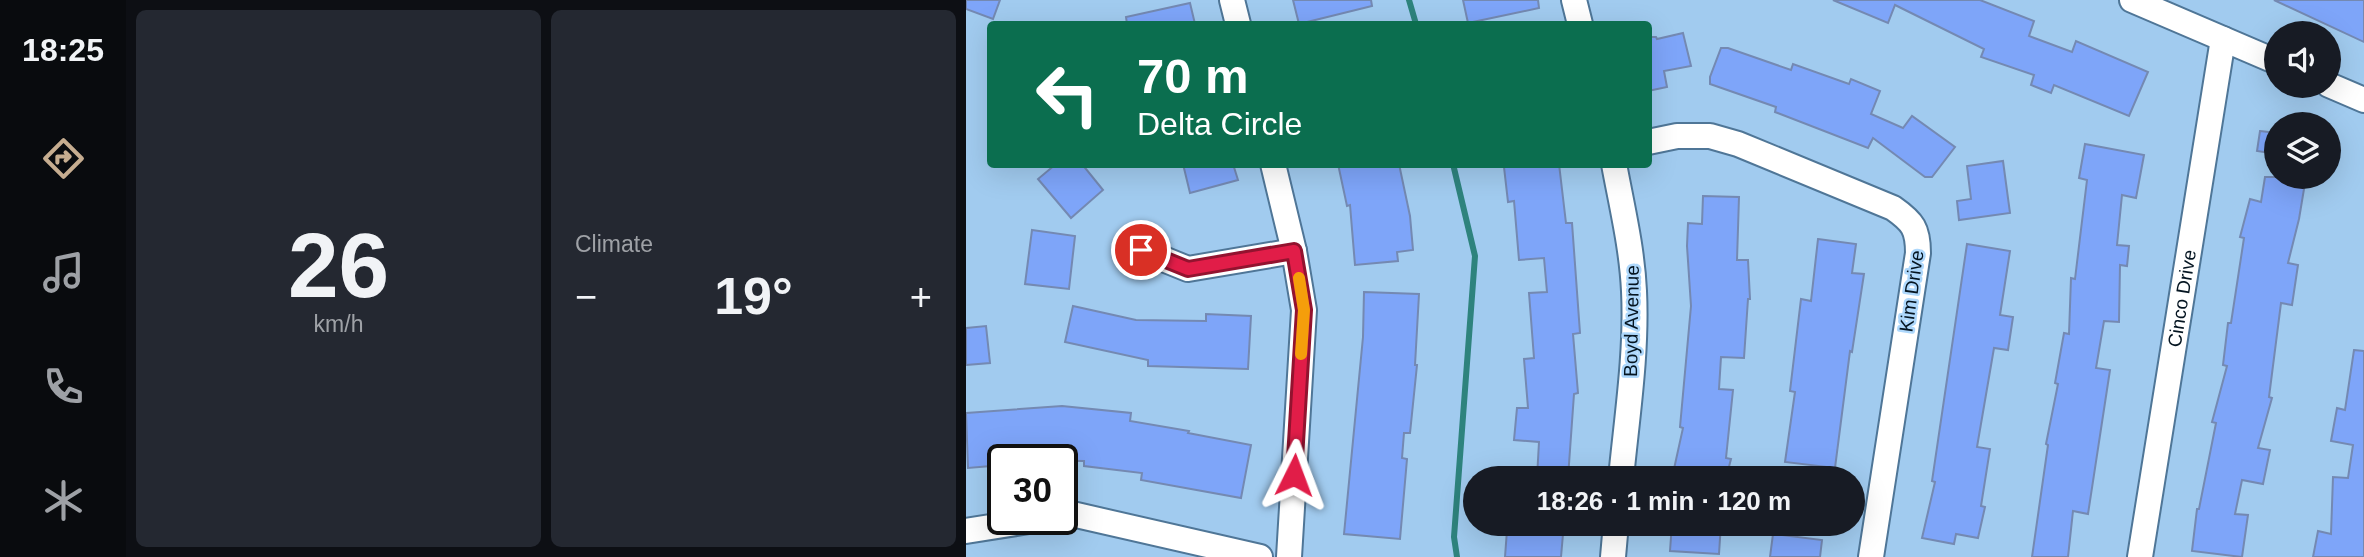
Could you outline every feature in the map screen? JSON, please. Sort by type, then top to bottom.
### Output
[{"type":"street","points":[[1232,0],[1237,21]]},
{"type":"street","points":[[1574,0],[1579,21]]},
{"type":"street","points":[[2132,0],[2264,56]]},
{"type":"street","name":"Cinco Drive","points":[[2140,557],[2223,39]]},
{"type":"street","points":[[2341,90],[2364,100]]},
{"type":"street","name":"Kim Drive","points":[[1652,141],[1677,136],[1710,136],[1738,144],[1893,208],[1907,218],[1918,234],[1918,253],[1871,557]]},
{"type":"street","points":[[1274,168],[1294,251],[1304,310],[1289,557]]},
{"type":"street","name":"Boyd Avenue","points":[[1615,168],[1632,256],[1634,292],[1634,342],[1622,466]]},
{"type":"street","points":[[1141,250],[1188,269],[1294,251]]},
{"type":"street","points":[[1078,515],[1260,557]]},
{"type":"street","points":[[966,531],[987,528]]},
{"type":"street","points":[[1613,557],[1615,536]]},
{"type":"building","points":[[966,0],[1000,0],[993,19],[966,9]]},
{"type":"building","points":[[1293,0],[1371,0],[1372,6],[1311,21],[1298,21]]},
{"type":"building","points":[[1463,0],[1538,0],[1539,8],[1468,21]]},
{"type":"building","points":[[1833,0],[1980,0],[2034,21],[2029,36],[2072,52],[2076,41],[2148,72],[2129,116],[2054,85],[2051,93],[2031,85],[2034,75],[1981,57],[1984,49],[1895,5],[1888,23]]},
{"type":"building","points":[[2274,0],[2364,0],[2364,42],[2341,31],[2341,21],[2319,21]]},
{"type":"building","points":[[1190,3],[1194,21],[1127,21],[1126,17]]},
{"type":"building","points":[[1683,33],[1691,66],[1664,71],[1667,87],[1652,90],[1652,37],[1657,39]]},
{"type":"building","points":[[1721,48],[1791,70],[1793,64],[1849,84],[1851,79],[1880,91],[1871,114],[1903,128],[1912,116],[1955,147],[1932,177],[1925,177],[1873,138],[1868,148],[1775,112],[1776,107],[1710,84]]},
{"type":"building","points":[[2260,131],[2264,131],[2264,152],[2257,151]]},
{"type":"building","points":[[2085,144],[2144,155],[2136,198],[2122,195],[2117,245],[2129,246],[2127,266],[2120,265],[2119,322],[2104,321],[2096,368],[2110,370],[2088,514],[2073,511],[2068,557],[2032,557],[2048,445],[2046,444],[2058,384],[2055,383],[2064,333],[2069,334],[2071,278],[2075,279],[2087,180],[2079,178]]},
{"type":"building","points":[[2003,161],[2010,213],[1959,220],[1957,201],[1971,199],[1967,166]]},
{"type":"building","points":[[1051,168],[1085,168],[1103,190],[1071,218],[1038,179]]},
{"type":"building","points":[[1184,168],[1234,168],[1238,180],[1190,193]]},
{"type":"building","points":[[1339,168],[1400,168],[1410,216],[1413,250],[1397,252],[1398,261],[1355,265],[1350,205],[1347,206]]},
{"type":"building","points":[[1504,168],[1559,168],[1566,223],[1572,223],[1580,333],[1573,334],[1578,393],[1574,394],[1569,466],[1538,466],[1539,442],[1514,440],[1517,408],[1528,408],[1524,359],[1534,358],[1529,293],[1547,292],[1544,258],[1519,260],[1514,201],[1508,202]]},
{"type":"building","points":[[2264,183],[2264,189],[2304,189],[2288,263],[2298,265],[2292,305],[2281,303],[2269,397],[2272,398],[2258,448],[2270,450],[2263,484],[2242,480],[2235,514],[2248,515],[2242,557],[2192,551],[2197,509],[2216,423],[2212,422],[2227,366],[2223,365],[2228,323],[2231,323],[2244,238],[2240,237],[2250,199],[2261,202]]},
{"type":"building","points":[[1703,196],[1739,197],[1737,260],[1748,260],[1750,299],[1744,358],[1721,357],[1719,389],[1733,390],[1726,458],[1731,459],[1729,466],[1675,466],[1683,428],[1680,427],[1691,306],[1688,223],[1702,224]]},
{"type":"building","points":[[1032,230],[1075,236],[1069,289],[1025,284]]},
{"type":"building","points":[[1818,239],[1856,244],[1852,273],[1864,274],[1852,352],[1850,351],[1835,466],[1785,462],[1795,392],[1790,391],[1801,299],[1811,301]]},
{"type":"building","points":[[1967,244],[2010,251],[2000,315],[2013,317],[2008,350],[1994,348],[1977,447],[1990,449],[1981,506],[1985,507],[1978,538],[1956,534],[1954,544],[1922,538],[1935,482],[1932,481]]},
{"type":"building","points":[[1364,292],[1419,294],[1417,365],[1410,433],[1404,433],[1402,458],[1407,459],[1400,539],[1344,534],[1363,337]]},
{"type":"building","points":[[1073,306],[1136,320],[1206,321],[1206,314],[1251,316],[1248,369],[1148,366],[1148,360],[1065,342]]},
{"type":"building","points":[[986,326],[990,363],[966,365],[966,328]]},
{"type":"building","points":[[2354,350],[2364,351],[2364,557],[2313,557],[2318,531],[2331,534],[2333,477],[2348,478],[2353,445],[2331,441],[2337,408],[2345,410]]},
{"type":"building","points":[[1062,406],[1131,413],[1130,421],[1251,445],[1241,498],[1141,480],[1142,473],[1084,466],[1084,461],[1078,461],[1078,444],[987,444],[987,466],[968,468],[966,413]]},
{"type":"building","points":[[1507,536],[1563,536],[1561,557],[1505,557]]},
{"type":"building","points":[[1671,536],[1720,536],[1719,554],[1670,551]]},
{"type":"building","points":[[1773,536],[1822,540],[1820,557],[1770,557]]},
{"type":"waterway","points":[[1409,0],[1415,21]]},
{"type":"waterway","points":[[1454,168],[1475,256],[1454,537],[1457,557]]},
{"type":"slow traffic","points":[[1299,278],[1304,310],[1301,354]]},
{"type":"route","points":[[1141,250],[1188,269],[1294,251],[1304,310],[1294,475]]}]
